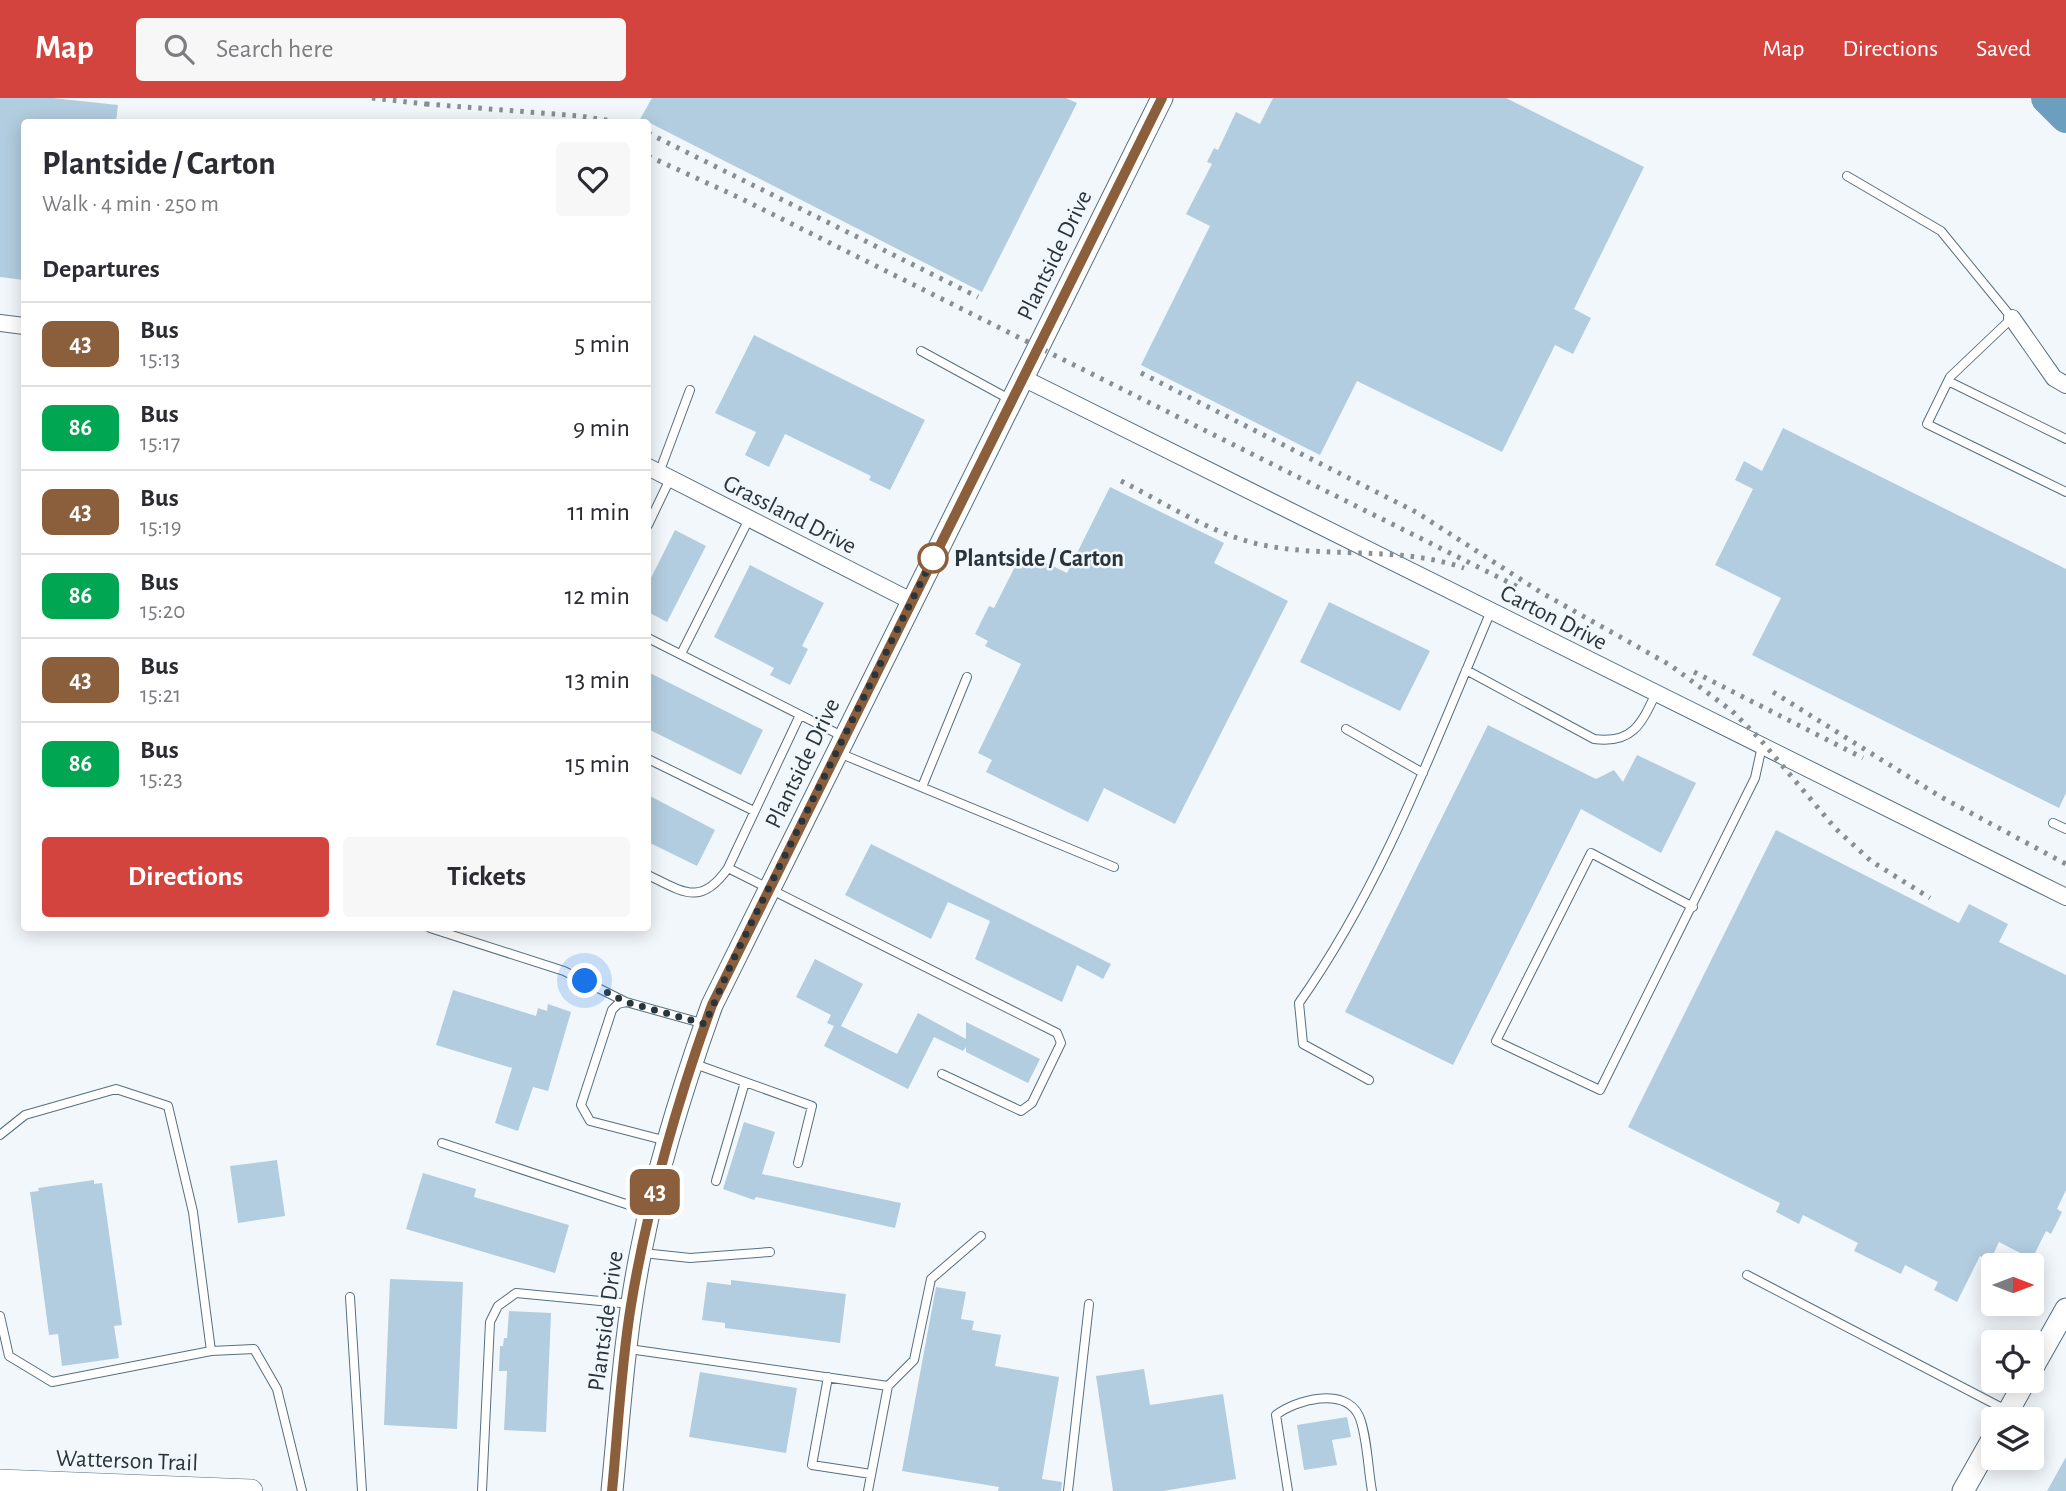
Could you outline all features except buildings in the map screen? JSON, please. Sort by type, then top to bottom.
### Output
[{"type":"main road","name":"Watterson Trail","points":[[0,1481],[251,1491]]},
{"type":"street","name":"Plantside Drive","points":[[612,1491],[626,1348],[640,1253],[691,1063],[705,1024],[840,744],[1162,98]]},
{"type":"street","points":[[2012,318],[2054,378],[2066,385]]},
{"type":"street","points":[[0,323],[21,326]]},
{"type":"street","name":"Carton Drive","points":[[1023,378],[2066,897]]},
{"type":"street","name":"Grassland Drive","points":[[659,473],[911,601]]},
{"type":"street","points":[[2044,1347],[2066,1308]]},
{"type":"street","points":[[1963,1491],[1981,1459]]},
{"type":"lane","points":[[1847,176],[1941,231],[2012,318],[1948,381],[1927,424],[2066,492]]},
{"type":"lane","points":[[921,351],[1012,400]]},
{"type":"lane","points":[[1948,381],[2066,439]]},
{"type":"lane","points":[[651,511],[659,473],[690,390]]},
{"type":"lane","points":[[681,654],[749,519]]},
{"type":"lane","points":[[1369,1080],[1303,1044],[1299,1003],[1331,959],[1423,773],[1491,611]]},
{"type":"lane","points":[[651,639],[800,715],[840,744],[922,787],[1114,867]]},
{"type":"lane","points":[[1466,670],[1594,739],[1615,742],[1641,725],[1656,694]]},
{"type":"lane","points":[[922,787],[967,677]]},
{"type":"lane","points":[[651,876],[687,894],[704,892],[717,884],[728,868],[800,715]]},
{"type":"lane","points":[[1346,729],[1423,773]]},
{"type":"lane","points":[[1693,907],[1591,853],[1496,1041],[1600,1090],[1693,907],[1755,778],[1762,746]]},
{"type":"lane","points":[[651,761],[754,811]]},
{"type":"lane","points":[[2053,823],[2066,829]]},
{"type":"lane","points":[[728,868],[1057,1033],[1061,1043],[1032,1103],[1021,1111],[942,1074]]},
{"type":"lane","points":[[439,931],[564,971],[626,1002],[705,1024]]},
{"type":"lane","points":[[626,1002],[611,1010],[581,1105],[583,1114],[590,1121],[669,1141]]},
{"type":"lane","points":[[691,1063],[813,1106],[798,1163]]},
{"type":"lane","points":[[716,1181],[745,1082]]},
{"type":"lane","points":[[0,1135],[25,1115],[116,1089],[168,1106],[193,1212],[211,1351]]},
{"type":"lane","points":[[442,1143],[650,1212]]},
{"type":"lane","points":[[868,1491],[888,1386],[914,1360],[931,1279],[981,1236]]},
{"type":"lane","points":[[640,1253],[690,1258],[771,1252]]},
{"type":"lane","points":[[1747,1275],[1991,1407]]},
{"type":"lane","points":[[482,1491],[490,1322],[498,1306],[516,1293],[632,1304]]},
{"type":"lane","points":[[350,1297],[362,1491]]},
{"type":"lane","points":[[1068,1491],[1089,1304]]},
{"type":"lane","points":[[0,1316],[9,1356],[52,1382],[211,1351],[254,1349],[277,1390],[302,1491]]},
{"type":"lane","points":[[626,1348],[888,1386]]},
{"type":"lane","points":[[828,1377],[812,1465],[872,1474]]},
{"type":"lane","points":[[1288,1491],[1276,1416],[1286,1408],[1320,1398],[1343,1401],[1359,1414],[1372,1491]]},
{"type":"waterway","points":[[2047,98],[2066,117]]},
{"type":"railway","points":[[372,98],[434,105]]},
{"type":"railway","points":[[426,104],[599,119]]},
{"type":"railway","points":[[651,134],[978,297]]},
{"type":"railway","points":[[651,157],[740,198],[1522,589]]},
{"type":"railway","points":[[1141,373],[1416,512],[1542,593],[1670,665],[1732,711],[1759,738],[1835,828],[1871,861],[1930,898]]},
{"type":"railway","points":[[1121,481],[1211,528],[1249,542],[1292,549],[1416,557],[1464,568]]},
{"type":"railway","points":[[1694,672],[1863,758]]},
{"type":"railway","points":[[1773,692],[1941,797],[2066,864]]},
{"type":"bus line","name":"43","points":[[612,1491],[630,1313],[642,1245],[688,1071],[712,1005],[1162,98]]},
{"type":"place","name":"Plantside / Carton","points":[[933,558]]},
{"type":"route","points":[[585,981],[626,1002],[705,1024],[733,960],[933,558]]}]
